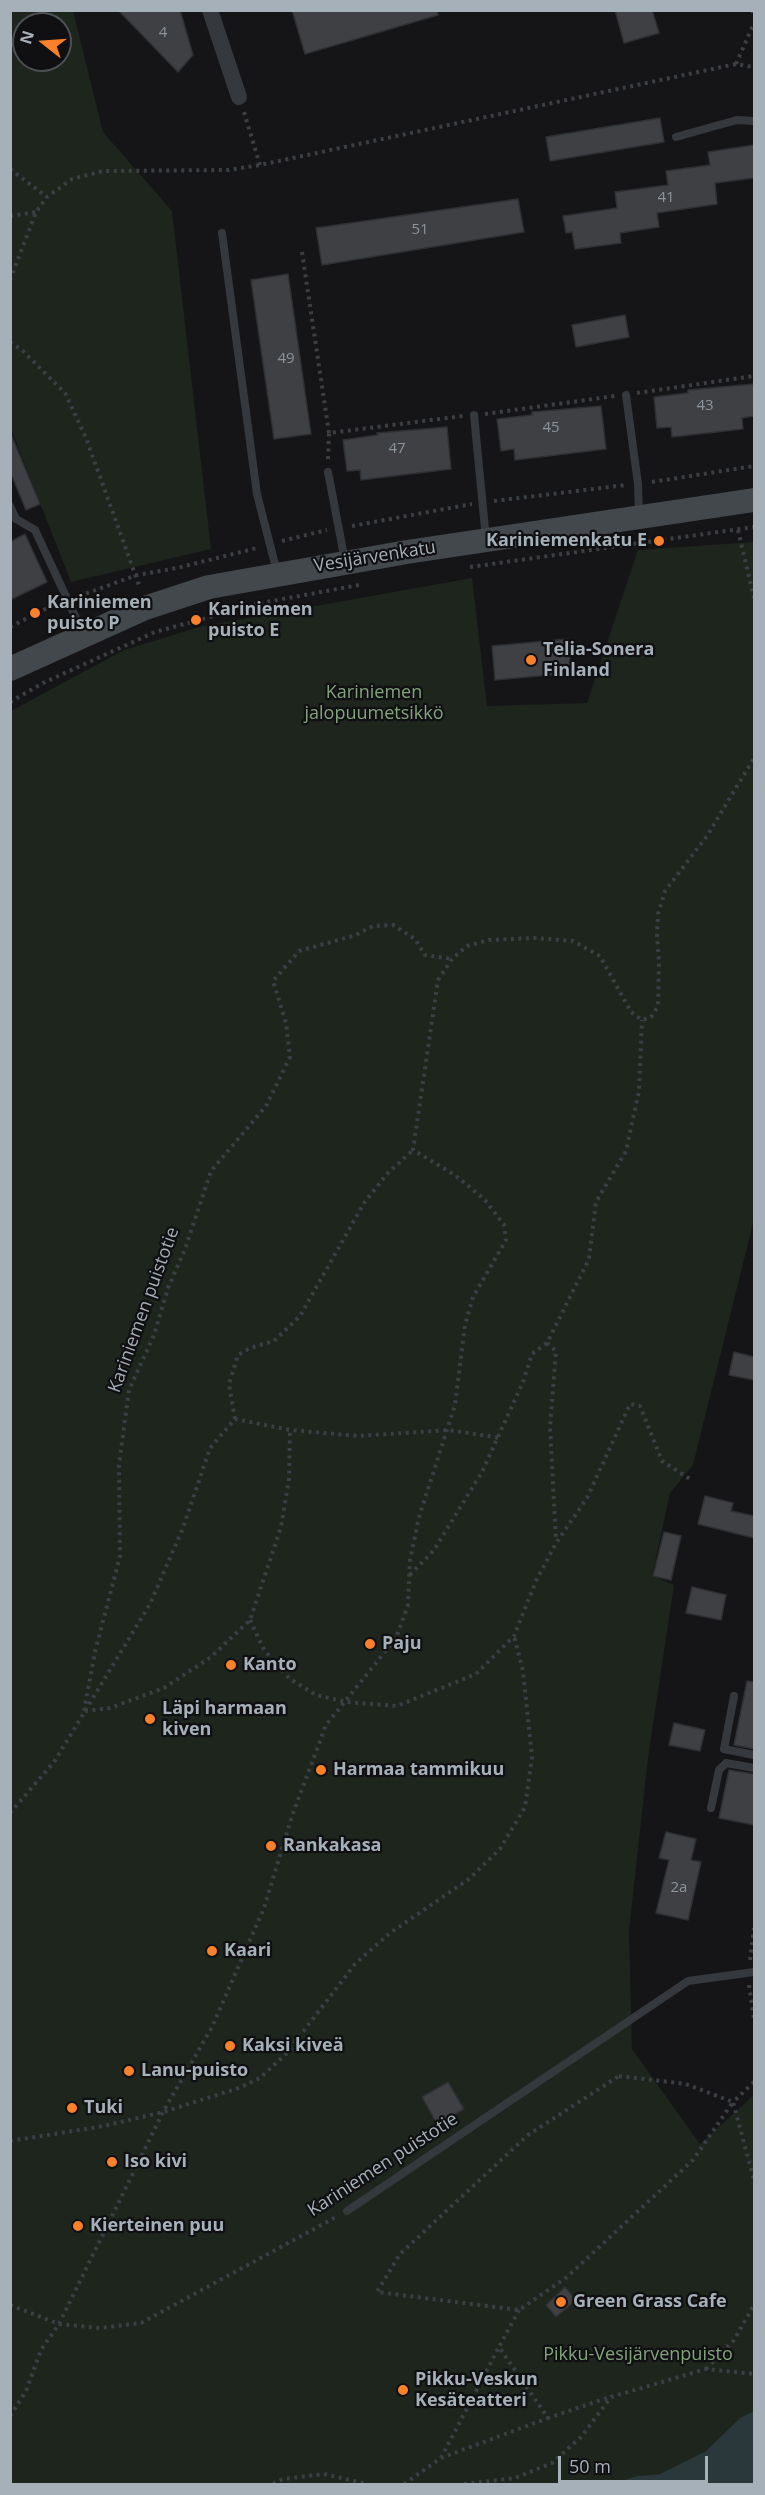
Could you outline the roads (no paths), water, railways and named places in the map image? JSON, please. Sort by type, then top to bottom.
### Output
[{"type":"street","points":[[210,10],[239,97]]},
{"type":"street","name":"Vesijärvenkatu","points":[[10,669],[84,633],[145,608],[209,587],[345,562],[754,500]]},
{"type":"lane","points":[[676,137],[736,120],[754,120]]},
{"type":"lane","points":[[222,233],[257,494],[277,573]]},
{"type":"lane","points":[[626,395],[638,484],[639,517]]},
{"type":"lane","points":[[474,415],[486,540]]},
{"type":"lane","points":[[328,472],[345,562]]},
{"type":"lane","points":[[10,506],[16,519],[34,530],[84,633]]},
{"type":"lane","points":[[734,1696],[724,1749],[754,1755]]},
{"type":"lane","points":[[711,1808],[718,1770],[726,1763],[754,1768]]},
{"type":"lane","name":"Kariniemen puistotie","points":[[347,2211],[688,1981],[754,1972]]},
{"type":"place","name":"Kariniemenkatu E","points":[[659,541]]},
{"type":"place","name":"Kariniemen puisto P","points":[[35,613]]},
{"type":"place","name":"Kariniemen puisto E","points":[[196,620]]},
{"type":"place","name":"Telia-Sonera Finland","points":[[531,660]]},
{"type":"place","name":"Paju","points":[[370,1644]]},
{"type":"place","name":"Kanto","points":[[231,1665]]},
{"type":"place","name":"Läpi harmaan kiven","points":[[150,1719]]},
{"type":"place","name":"Harmaa tammikuu","points":[[321,1770]]},
{"type":"place","name":"Rankakasa","points":[[271,1846]]},
{"type":"place","name":"Kaari","points":[[212,1951]]},
{"type":"place","name":"Kaksi kiveä","points":[[230,2046]]},
{"type":"place","name":"Lanu-puisto","points":[[129,2071]]},
{"type":"place","name":"Tuki","points":[[72,2108]]},
{"type":"place","name":"Iso kivi","points":[[112,2162]]},
{"type":"place","name":"Kierteinen puu","points":[[78,2226]]},
{"type":"place","name":"Green Grass Cafe","points":[[561,2302]]},
{"type":"place","name":"Pikku-Veskun Kesäteatteri","points":[[403,2390]]},
{"type":"park label","name":"Kariniemen jalopuumetsikkö","points":[[374,703]]},
{"type":"park label","name":"Pikku-Vesijärvenpuisto","points":[[638,2355]]}]
